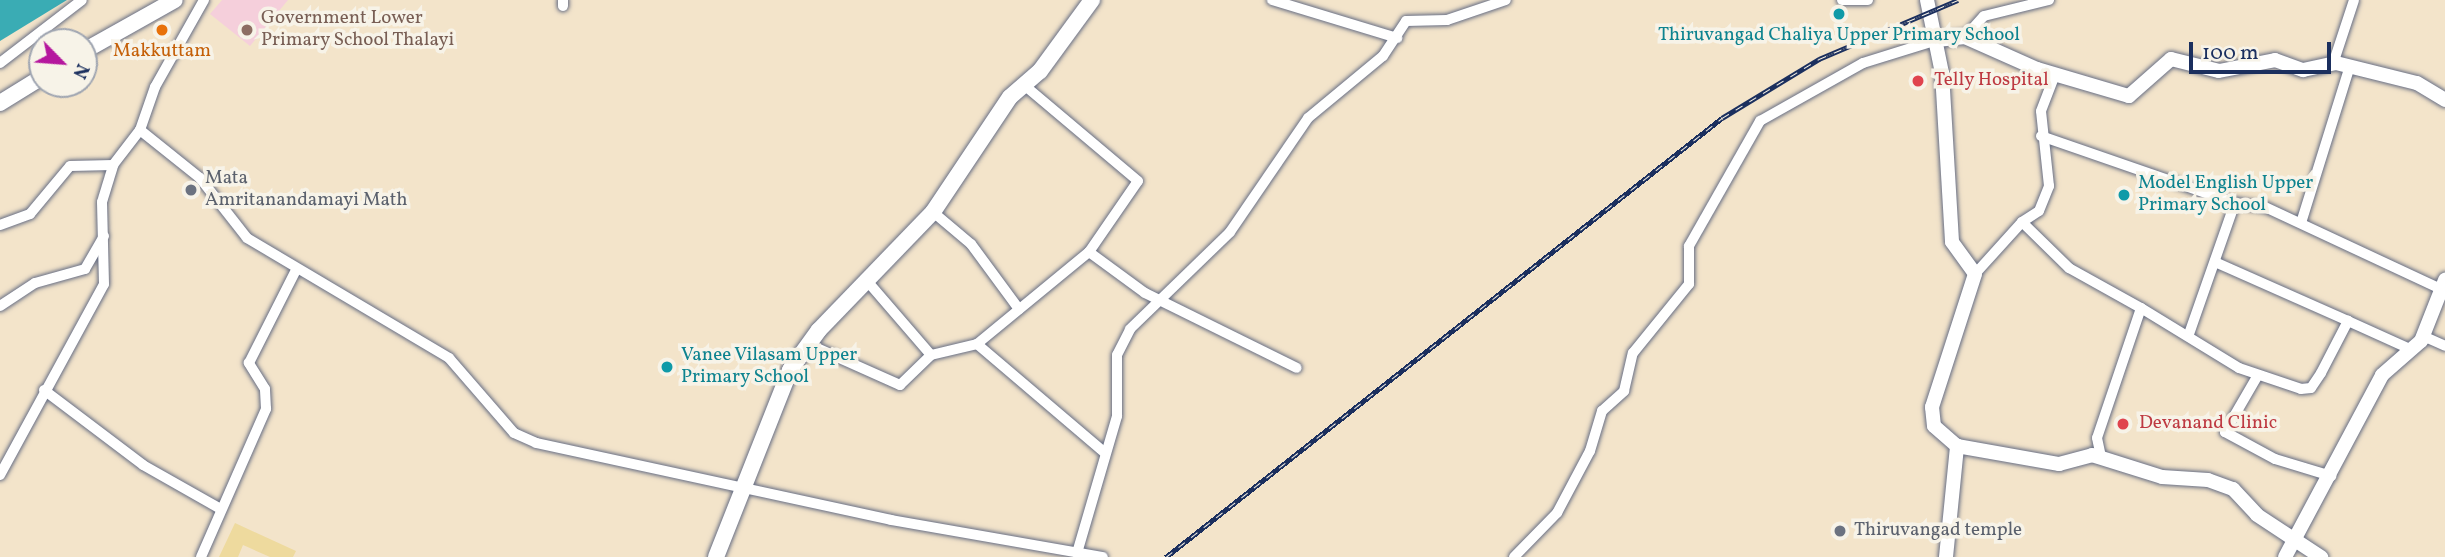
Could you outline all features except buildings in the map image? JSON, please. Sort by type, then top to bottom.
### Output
[{"type":"main road","points":[[98,43],[175,0]]},
{"type":"main road","points":[[716,557],[778,392],[808,344],[933,212],[1024,85],[1058,47],[1086,2]]},
{"type":"main road","points":[[0,103],[28,86]]},
{"type":"street","points":[[0,63],[82,0]]},
{"type":"street","points":[[0,475],[104,284],[102,202],[113,165],[140,131],[155,87],[204,0]]},
{"type":"street","points":[[1272,0],[1397,38]]},
{"type":"street","points":[[1077,553],[1121,397],[1120,344],[1230,232],[1308,118],[1397,38],[1406,22],[1447,20],[1506,0]]},
{"type":"street","points":[[1842,0],[1868,0]]},
{"type":"street","points":[[1927,0],[1937,40],[1952,242],[1975,274]]},
{"type":"street","points":[[1965,37],[1984,16],[2049,0]]},
{"type":"street","points":[[2333,64],[2354,0]]},
{"type":"street","points":[[1514,557],[1557,513],[1581,471],[1604,407],[1624,391],[1633,353],[1689,284],[1689,246],[1760,121],[1863,63],[1937,40],[1965,37],[2055,75],[2129,96],[2171,59],[2219,71],[2275,60],[2303,70],[2333,64],[2350,66],[2417,83],[2445,100]]},
{"type":"street","points":[[2301,223],[2350,66]]},
{"type":"street","points":[[2055,75],[2041,111],[2041,136],[2049,186],[2039,211],[2022,222],[1975,274],[1932,407],[1934,426],[1957,446],[2059,464],[2101,457],[2232,489],[2257,515],[2321,557]]},
{"type":"street","points":[[808,344],[900,385],[931,355],[977,344],[1089,252],[1138,181],[1024,85]]},
{"type":"street","points":[[140,131],[200,178],[247,238],[295,272],[413,331],[449,358],[514,433],[536,443],[741,487],[1103,557]]},
{"type":"street","points":[[2041,136],[2301,223],[2443,285],[2423,336],[2382,375],[2332,476],[2285,557]]},
{"type":"street","points":[[0,225],[30,214],[70,166],[113,165]]},
{"type":"street","points":[[2189,334],[2235,202]]},
{"type":"street","points":[[933,212],[971,244],[1019,309]]},
{"type":"street","points":[[2022,222],[2069,268],[2258,375],[2311,388],[2348,321]]},
{"type":"street","points":[[0,306],[35,284],[85,269],[104,236]]},
{"type":"street","points":[[1089,252],[1145,293],[1164,297],[1297,368]]},
{"type":"street","points":[[2215,262],[2410,349]]},
{"type":"street","points":[[201,557],[219,508],[268,400],[249,363],[295,272]]},
{"type":"street","points":[[868,282],[931,355]]},
{"type":"street","points":[[2101,457],[2097,438],[2141,308]]},
{"type":"street","points":[[2423,336],[2445,346]]},
{"type":"street","points":[[977,344],[1105,453]]},
{"type":"street","points":[[2258,375],[2225,432],[2275,459],[2332,476]]},
{"type":"street","points":[[44,390],[143,466],[219,508]]},
{"type":"street","points":[[1946,557],[1957,446]]},
{"type":"shaded area","name":"Government Lower Primary School Thalayi","points":[[222,0],[288,0],[250,46],[210,14]]},
{"type":"sand","points":[[235,523],[296,551],[293,557],[270,557],[243,545],[238,557],[219,557]]},
{"type":"water","points":[[0,0],[67,0],[0,41]]},
{"type":"railway","points":[[1166,557],[1722,118],[1819,59],[1958,0]]},
{"type":"place","name":"Thiruvangad Chaliya Upper Primary School","points":[[1839,14]]},
{"type":"place","name":"Makkuttam","points":[[162,30]]},
{"type":"place","name":"Government Lower Primary School Thalayi","points":[[247,30]]},
{"type":"place","name":"Telly Hospital","points":[[1918,81]]},
{"type":"place","name":"Mata Amritanandamayi Math","points":[[191,190]]},
{"type":"place","name":"Model English Upper Primary School","points":[[2124,195]]},
{"type":"place","name":"Vanee Vilasam Upper Primary School","points":[[667,367]]},
{"type":"place","name":"Devanand Clinic","points":[[2123,424]]},
{"type":"place","name":"Thiruvangad temple","points":[[1840,531]]}]
